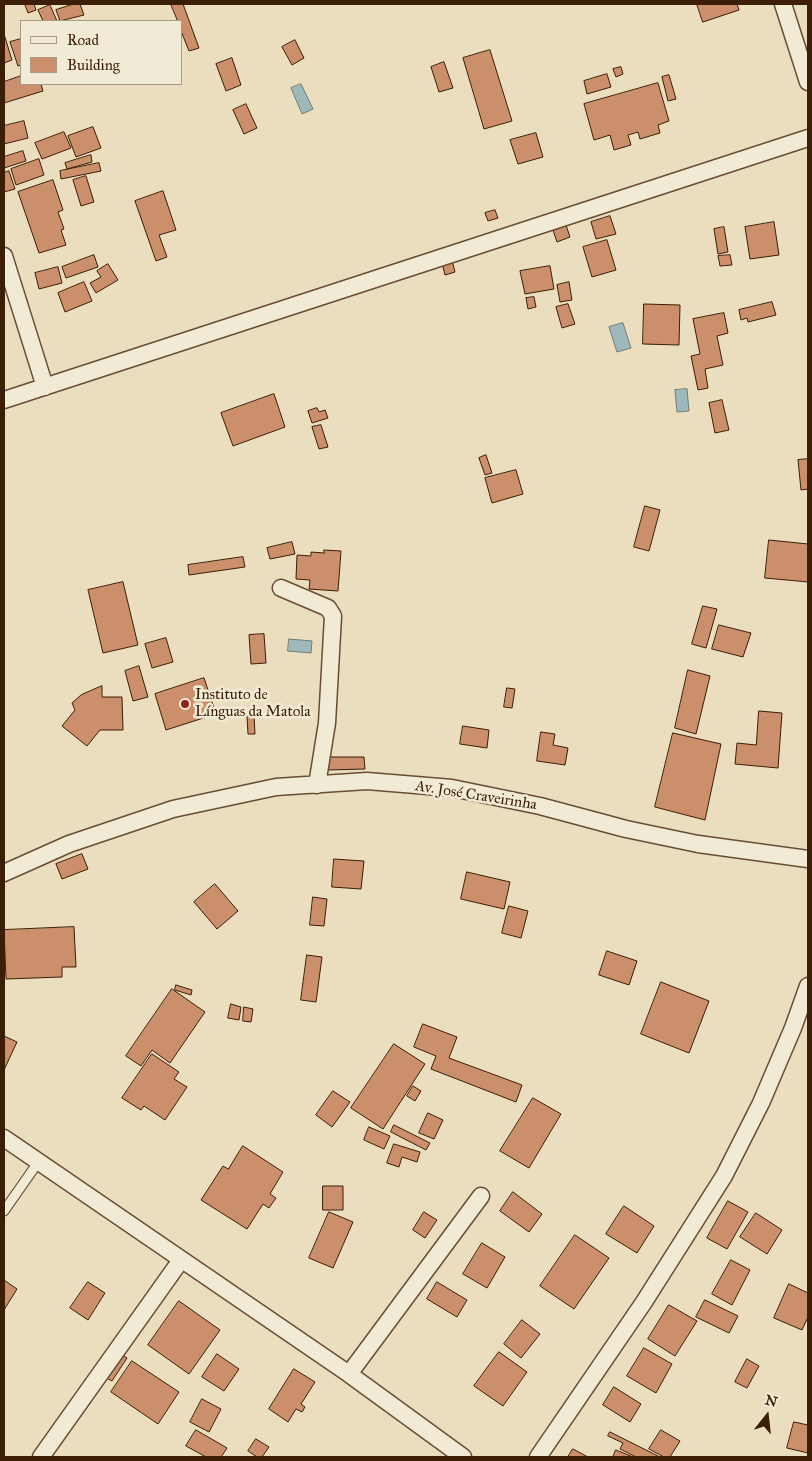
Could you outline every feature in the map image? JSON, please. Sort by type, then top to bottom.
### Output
[{"type":"street","points":[[783,4],[808,82]]},
{"type":"street","points":[[4,400],[808,138]]},
{"type":"street","points":[[4,256],[45,387]]},
{"type":"street","points":[[281,588],[328,608],[332,611],[333,616],[327,723],[317,784]]},
{"type":"street","name":"Av. José Craveirinha","points":[[4,873],[69,844],[173,809],[276,788],[367,780],[452,788],[540,806],[626,829],[698,844],[808,860]]},
{"type":"street","points":[[538,1457],[644,1302],[724,1176],[761,1103],[793,1028],[808,986]]},
{"type":"street","points":[[4,1138],[349,1374],[463,1457]]},
{"type":"street","points":[[349,1374],[481,1196]]},
{"type":"street","points":[[41,1457],[181,1260]]},
{"type":"lane","points":[[4,1211],[39,1161]]},
{"type":"water","points":[[301,84],[313,109],[302,114],[291,88]]},
{"type":"water","points":[[623,323],[631,348],[617,352],[609,327]]},
{"type":"water","points":[[687,389],[689,411],[677,412],[675,390]]},
{"type":"water","points":[[289,639],[312,641],[311,653],[288,651]]},
{"type":"building","points":[[34,4],[36,10],[28,13],[25,5]]},
{"type":"building","points":[[80,4],[84,15],[60,20],[56,10]]},
{"type":"building","points":[[171,4],[183,4],[199,48],[189,51],[182,34],[182,20],[178,20]]},
{"type":"building","points":[[697,4],[737,4],[739,10],[703,22]]},
{"type":"building","points":[[50,5],[57,20],[43,20],[38,10]]},
{"type":"building","points":[[4,34],[12,60],[4,63]]},
{"type":"building","points":[[20,39],[20,65],[18,66],[10,42]]},
{"type":"building","points":[[295,40],[304,58],[292,65],[282,47]]},
{"type":"building","points":[[490,50],[512,121],[484,129],[463,58]]},
{"type":"building","points":[[232,58],[241,85],[226,91],[216,64]]},
{"type":"building","points":[[444,62],[453,88],[439,92],[431,67]]},
{"type":"building","points":[[621,67],[623,74],[616,77],[613,69]]},
{"type":"building","points":[[607,74],[611,87],[587,94],[584,81]]},
{"type":"building","points":[[669,75],[676,99],[668,101],[662,77]]},
{"type":"building","points":[[20,76],[20,85],[41,85],[43,91],[4,103],[4,82]]},
{"type":"building","points":[[658,83],[669,121],[658,125],[660,133],[640,139],[638,132],[628,135],[631,145],[614,150],[610,135],[594,140],[584,104]]},
{"type":"building","points":[[246,104],[257,128],[244,134],[233,110]]},
{"type":"building","points":[[24,121],[28,138],[4,144],[4,126]]},
{"type":"building","points":[[93,127],[101,148],[76,157],[68,136]]},
{"type":"building","points":[[64,132],[71,148],[42,159],[35,143]]},
{"type":"building","points":[[536,133],[543,157],[518,164],[510,140]]},
{"type":"building","points":[[23,151],[26,161],[4,168],[4,157]]},
{"type":"building","points":[[91,155],[92,162],[67,169],[65,163]]},
{"type":"building","points":[[39,159],[44,175],[16,185],[11,169]]},
{"type":"building","points":[[99,163],[101,171],[61,179],[60,171]]},
{"type":"building","points":[[9,171],[15,189],[4,192],[4,173]]},
{"type":"building","points":[[86,176],[94,202],[81,206],[73,180]]},
{"type":"building","points":[[53,180],[63,210],[58,212],[64,229],[61,230],[66,245],[39,253],[18,192]]},
{"type":"building","points":[[163,191],[176,230],[159,235],[167,257],[156,261],[135,201]]},
{"type":"building","points":[[495,210],[498,218],[488,221],[485,213]]},
{"type":"building","points":[[610,216],[616,234],[596,239],[591,222]]},
{"type":"building","points":[[774,222],[779,255],[750,259],[745,227]]},
{"type":"building","points":[[566,225],[570,237],[557,242],[553,230]]},
{"type":"building","points":[[724,227],[728,252],[718,254],[714,229]]},
{"type":"building","points":[[607,240],[616,270],[592,277],[583,247]]},
{"type":"building","points":[[94,255],[98,267],[66,278],[62,267]]},
{"type":"building","points":[[730,255],[732,265],[720,266],[718,256]]},
{"type":"building","points":[[452,260],[455,272],[445,275],[442,263]]},
{"type":"building","points":[[108,264],[118,280],[96,293],[90,283],[101,277],[97,271]]},
{"type":"building","points":[[550,266],[554,289],[525,294],[520,271]]},
{"type":"building","points":[[58,267],[62,283],[39,289],[35,273]]},
{"type":"building","points":[[84,282],[92,301],[65,312],[58,293]]},
{"type":"building","points":[[569,282],[572,300],[560,302],[557,285]]},
{"type":"building","points":[[534,297],[536,307],[528,309],[526,298]]},
{"type":"building","points":[[772,302],[776,315],[748,322],[747,318],[741,320],[739,310]]},
{"type":"building","points":[[568,304],[575,324],[562,328],[556,307]]},
{"type":"building","points":[[644,304],[680,305],[679,345],[643,344]]},
{"type":"building","points":[[724,313],[728,333],[717,336],[723,365],[705,369],[708,388],[698,390],[691,356],[700,354],[693,319]]},
{"type":"building","points":[[274,394],[285,427],[233,446],[221,413]]},
{"type":"building","points":[[722,400],[729,430],[715,433],[709,403]]},
{"type":"building","points":[[317,408],[319,412],[325,410],[328,418],[312,423],[308,411]]},
{"type":"building","points":[[321,425],[328,447],[319,449],[312,427]]},
{"type":"building","points":[[486,455],[492,473],[485,475],[479,458]]},
{"type":"building","points":[[808,459],[808,489],[801,490],[798,460]]},
{"type":"building","points":[[516,470],[523,494],[492,503],[485,478]]},
{"type":"building","points":[[645,506],[660,510],[649,551],[634,547]]},
{"type":"building","points":[[769,540],[808,544],[808,582],[765,578]]},
{"type":"building","points":[[292,542],[295,554],[270,559],[267,548]]},
{"type":"building","points":[[324,550],[341,551],[338,591],[309,589],[310,580],[296,579],[297,555],[311,556],[311,552],[324,553]]},
{"type":"building","points":[[243,557],[245,567],[189,575],[188,565]]},
{"type":"building","points":[[123,582],[138,645],[103,653],[88,590]]},
{"type":"building","points":[[703,606],[717,609],[706,648],[692,644]]},
{"type":"building","points":[[719,625],[751,633],[743,657],[712,649]]},
{"type":"building","points":[[264,634],[266,663],[251,664],[249,635]]},
{"type":"building","points":[[166,638],[173,662],[152,668],[145,644]]},
{"type":"building","points":[[139,666],[148,697],[133,701],[125,671]]},
{"type":"building","points":[[688,670],[710,676],[696,734],[675,728]]},
{"type":"building","name":"Instituto de Línguas da Matola","points":[[204,678],[216,714],[166,730],[155,694]]},
{"type":"building","points":[[102,686],[102,697],[122,697],[123,730],[100,730],[87,746],[62,726],[75,710],[72,703],[81,695]]},
{"type":"building","points":[[507,688],[515,689],[512,708],[504,707]]},
{"type":"building","points":[[759,711],[782,713],[778,768],[735,764],[737,743],[756,745]]},
{"type":"building","points":[[254,715],[255,734],[248,734],[247,716]]},
{"type":"building","points":[[463,726],[489,730],[487,748],[460,744]]},
{"type":"building","points":[[541,732],[555,734],[553,745],[568,748],[565,765],[537,761]]},
{"type":"building","points":[[673,733],[721,744],[705,820],[655,807]]},
{"type":"building","points":[[329,757],[364,757],[365,769],[329,770]]},
{"type":"building","points":[[82,854],[88,869],[62,879],[56,864]]},
{"type":"building","points":[[334,859],[364,861],[361,889],[332,887]]},
{"type":"building","points":[[467,872],[510,882],[504,909],[461,899]]},
{"type":"building","points":[[215,884],[238,911],[217,929],[194,902]]},
{"type":"building","points":[[313,897],[327,899],[324,926],[310,925]]},
{"type":"building","points":[[509,906],[528,911],[521,938],[502,933]]},
{"type":"building","points":[[74,927],[76,967],[62,967],[62,977],[6,979],[4,930]]},
{"type":"building","points":[[607,951],[637,961],[629,985],[599,975]]},
{"type":"building","points":[[307,955],[322,957],[316,1002],[301,1000]]},
{"type":"building","points":[[661,982],[709,1001],[689,1053],[641,1034]]},
{"type":"building","points":[[176,985],[192,990],[191,995],[175,990]]},
{"type":"building","points":[[172,989],[205,1012],[170,1063],[152,1050],[141,1066],[126,1056]]},
{"type":"building","points":[[231,1004],[241,1007],[239,1020],[228,1018]]},
{"type":"building","points":[[244,1007],[253,1009],[251,1022],[243,1021]]},
{"type":"building","points":[[423,1024],[457,1037],[449,1058],[522,1085],[516,1102],[431,1069],[436,1056],[414,1047]]},
{"type":"building","points":[[4,1036],[17,1042],[4,1070]]},
{"type":"building","points":[[394,1044],[425,1064],[383,1129],[351,1108]]},
{"type":"building","points":[[152,1054],[179,1072],[174,1079],[187,1087],[165,1120],[144,1106],[141,1110],[122,1098]]},
{"type":"building","points":[[413,1086],[421,1091],[415,1101],[407,1096]]},
{"type":"building","points":[[333,1091],[350,1102],[332,1127],[316,1115]]},
{"type":"building","points":[[533,1098],[561,1114],[529,1168],[500,1151]]},
{"type":"building","points":[[428,1113],[443,1120],[434,1139],[419,1133]]},
{"type":"building","points":[[394,1125],[430,1143],[426,1150],[391,1132]]},
{"type":"building","points":[[369,1127],[390,1136],[384,1149],[364,1140]]},
{"type":"building","points":[[394,1144],[420,1152],[417,1162],[402,1157],[399,1167],[387,1163]]},
{"type":"building","points":[[243,1146],[283,1172],[270,1194],[276,1198],[269,1208],[263,1204],[247,1229],[201,1200],[223,1166],[228,1169]]},
{"type":"building","points":[[323,1186],[343,1186],[343,1210],[323,1210]]},
{"type":"building","points":[[513,1192],[542,1214],[529,1232],[500,1211]]},
{"type":"building","points":[[728,1201],[748,1212],[727,1249],[707,1238]]},
{"type":"building","points":[[624,1206],[654,1226],[637,1253],[606,1234]]},
{"type":"building","points":[[329,1212],[353,1222],[333,1268],[309,1258]]},
{"type":"building","points":[[424,1212],[437,1220],[425,1238],[413,1230]]},
{"type":"building","points":[[756,1213],[782,1230],[767,1254],[740,1237]]},
{"type":"building","points":[[575,1235],[609,1258],[574,1309],[540,1286]]},
{"type":"building","points":[[482,1243],[505,1257],[487,1288],[463,1274]]},
{"type":"building","points":[[731,1260],[750,1270],[732,1305],[712,1294]]},
{"type":"building","points":[[4,1280],[17,1289],[4,1310]]},
{"type":"building","points":[[88,1282],[105,1293],[88,1320],[70,1308]]},
{"type":"building","points":[[437,1282],[467,1300],[457,1317],[427,1299]]},
{"type":"building","points":[[789,1284],[808,1293],[808,1317],[802,1330],[774,1318]]},
{"type":"building","points":[[705,1300],[738,1316],[729,1333],[696,1317]]},
{"type":"building","points":[[179,1301],[220,1330],[189,1374],[148,1345]]},
{"type":"building","points":[[669,1305],[697,1321],[675,1356],[648,1339]]},
{"type":"building","points":[[522,1320],[540,1334],[521,1358],[504,1344]]},
{"type":"building","points":[[644,1348],[672,1364],[656,1393],[627,1376]]},
{"type":"building","points":[[499,1352],[527,1372],[503,1406],[474,1386]]},
{"type":"building","points":[[120,1354],[127,1358],[112,1381],[105,1377]]},
{"type":"building","points":[[217,1354],[239,1369],[224,1391],[202,1377]]},
{"type":"building","points":[[747,1359],[759,1366],[747,1388],[735,1382]]},
{"type":"building","points":[[132,1361],[179,1392],[158,1424],[111,1392]]},
{"type":"building","points":[[294,1369],[315,1382],[301,1404],[305,1407],[302,1412],[296,1409],[288,1422],[269,1409]]},
{"type":"building","points":[[614,1387],[641,1404],[630,1422],[603,1405]]},
{"type":"building","points":[[202,1399],[221,1409],[209,1432],[190,1422]]},
{"type":"building","points":[[794,1422],[808,1425],[808,1453],[787,1448]]},
{"type":"building","points":[[196,1430],[227,1448],[221,1457],[206,1457],[186,1446]]},
{"type":"building","points":[[661,1430],[680,1441],[670,1457],[664,1457],[649,1449]]},
{"type":"building","points":[[610,1432],[660,1457],[636,1457],[620,1449],[623,1443],[608,1436]]},
{"type":"building","points":[[256,1439],[269,1447],[262,1457],[257,1457],[248,1451]]},
{"type":"building","points":[[573,1449],[588,1457],[568,1457]]},
{"type":"building","points":[[616,1450],[633,1457],[613,1457]]},
{"type":"place","name":"Instituto de Línguas da Matola","points":[[185,704]]}]
